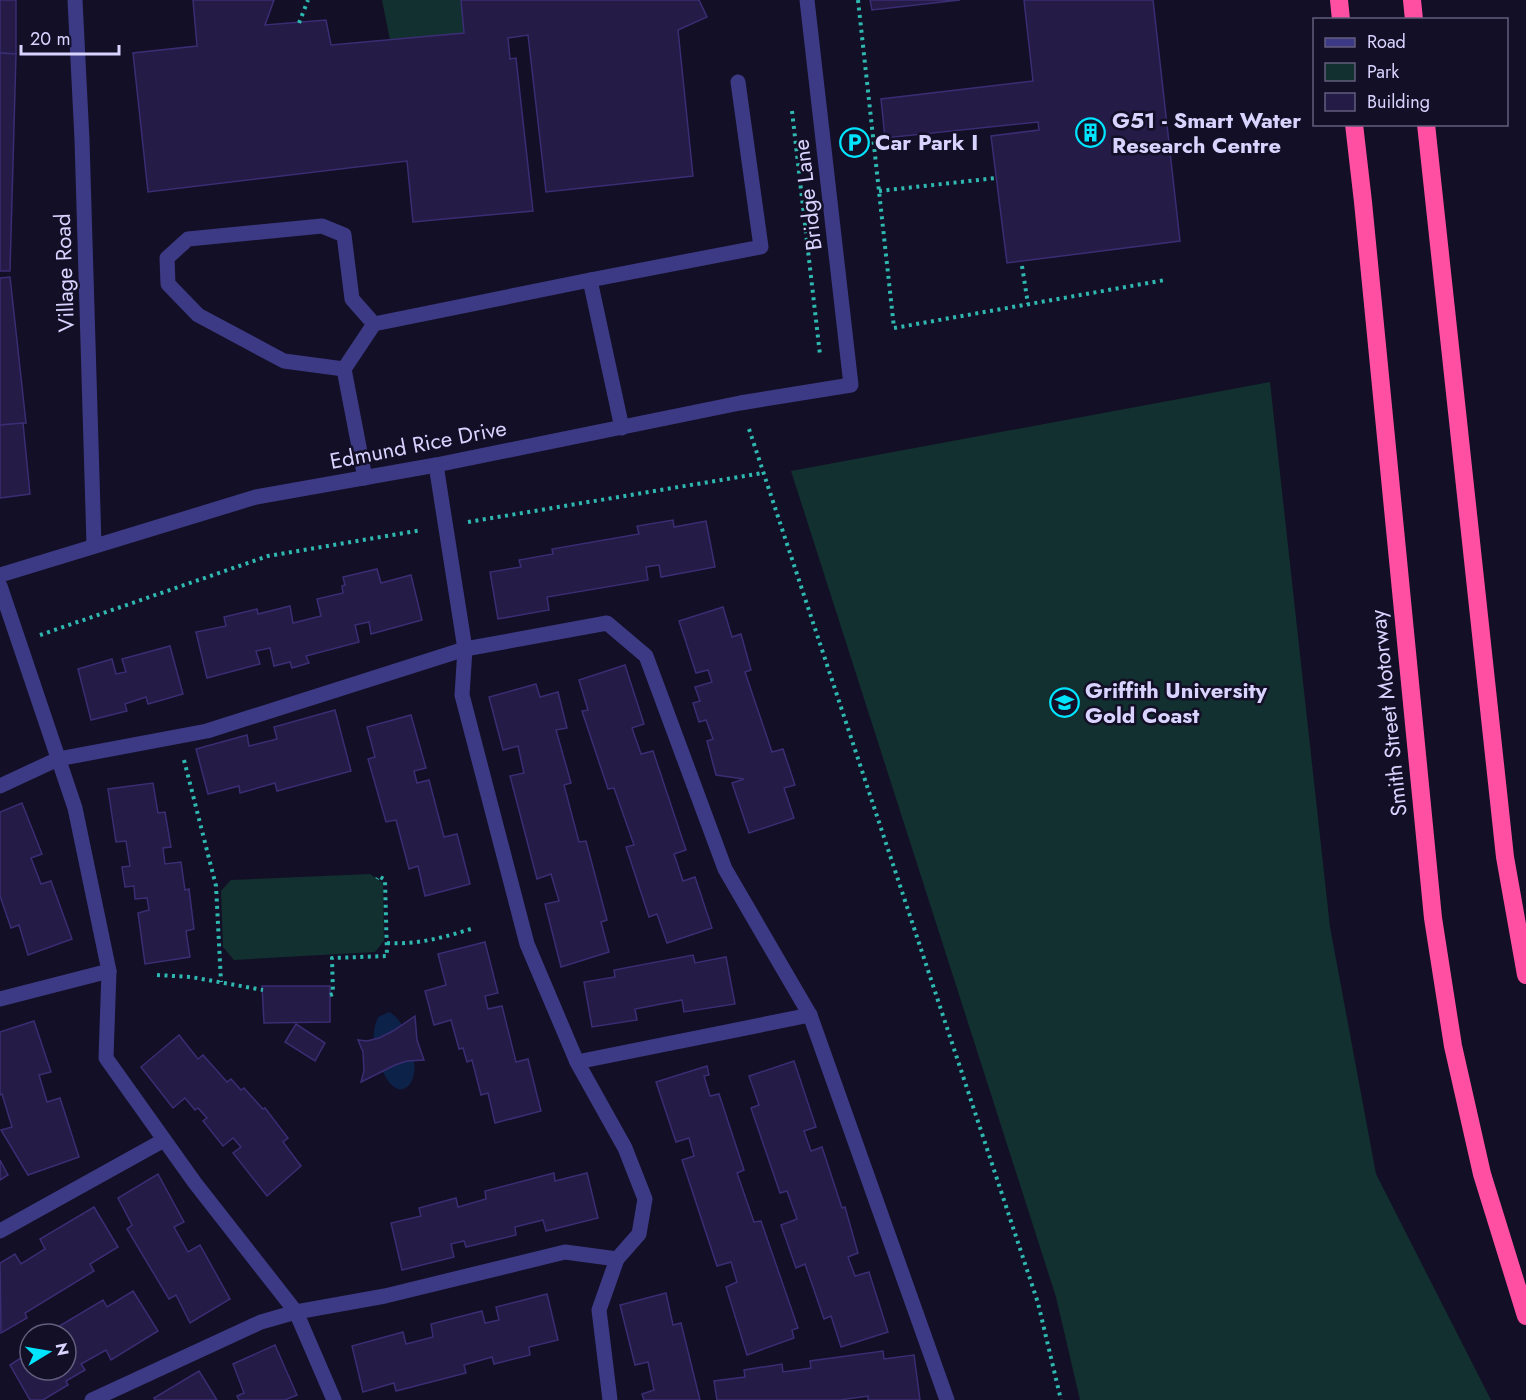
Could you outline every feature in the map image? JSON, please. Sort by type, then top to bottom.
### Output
[{"type":"highway","points":[[1339,0],[1341,18]]},
{"type":"highway","points":[[1412,0],[1414,18]]},
{"type":"highway","name":"Smith Street Motorway","points":[[1354,126],[1433,918],[1455,1058],[1482,1174],[1526,1316]]},
{"type":"highway","points":[[1426,126],[1505,857],[1526,975]]},
{"type":"street","name":"Village Road","points":[[75,0],[82,140],[94,545]]},
{"type":"street","name":"Bridge Lane","points":[[807,0],[851,385]]},
{"type":"street","points":[[365,478],[344,369],[374,324],[761,247],[738,82]]},
{"type":"street","points":[[344,369],[284,361],[198,315],[168,284],[167,258],[188,239],[322,226],[344,235],[352,299],[374,324]]},
{"type":"street","points":[[590,280],[622,428]]},
{"type":"street","name":"Edmund Rice Drive","points":[[0,575],[256,497],[436,465],[740,403],[851,385]]},
{"type":"street","points":[[436,465],[465,649],[462,694],[527,944],[577,1062],[626,1148],[645,1199],[639,1234],[616,1259],[599,1310],[610,1400]]},
{"type":"street","points":[[0,586],[75,808],[109,972],[106,1058],[164,1140],[296,1312],[334,1400]]},
{"type":"street","points":[[0,786],[58,759],[207,731],[465,649],[607,622],[646,656],[725,869],[810,1015],[947,1400]]},
{"type":"street","points":[[0,999],[109,972]]},
{"type":"street","points":[[577,1062],[810,1015]]},
{"type":"street","points":[[0,1231],[164,1140]]},
{"type":"street","points":[[92,1400],[261,1322],[296,1312],[385,1296],[566,1252],[616,1259]]},
{"type":"path","points":[[299,23],[308,0]]},
{"type":"path","points":[[858,0],[894,328],[1165,280]]},
{"type":"path","points":[[792,106],[820,355]]},
{"type":"path","points":[[879,191],[996,178]]},
{"type":"path","points":[[1022,266],[1028,304]]},
{"type":"path","points":[[749,429],[1038,1303],[1061,1400]]},
{"type":"path","points":[[19,643],[268,556],[763,472]]},
{"type":"path","points":[[177,736],[216,886],[221,982]]},
{"type":"path","points":[[330,995],[333,994],[332,958],[387,956],[386,880],[379,876],[377,879]]},
{"type":"path","points":[[387,943],[402,944],[433,940],[474,928]]},
{"type":"path","points":[[157,975],[221,982],[263,990]]},
{"type":"green space","points":[[382,0],[461,0],[464,33],[390,40]]},
{"type":"green space","name":"Griffith University Gold Coast","points":[[1270,382],[1330,927],[1376,1174],[1491,1400],[1080,1400],[1056,1297],[791,471]]},
{"type":"green space","points":[[370,874],[383,883],[384,941],[375,952],[234,960],[223,947],[221,891],[231,880]]},
{"type":"water","points":[[389,1012],[402,1025],[412,1047],[414,1059],[412,1080],[407,1087],[400,1089],[389,1082],[384,1075],[374,1045],[374,1031],[378,1017]]},
{"type":"building","points":[[0,0],[16,0],[16,54],[0,53]]},
{"type":"building","points":[[193,0],[274,0],[265,25],[326,20],[331,45],[464,33],[461,0],[699,0],[707,17],[678,30],[693,176],[546,192],[528,35],[508,38],[510,59],[516,58],[533,211],[413,222],[407,161],[148,192],[133,53],[197,46]]},
{"type":"building","points":[[870,0],[960,0],[872,10]]},
{"type":"building","name":"G51 - Smart Water Research Centre","points":[[1024,0],[1153,0],[1180,241],[1007,263],[991,136],[1039,130],[1038,122],[885,138],[881,99],[1033,81]]},
{"type":"building","points":[[0,53],[16,54],[10,271],[0,271]]},
{"type":"building","points":[[10,277],[26,423],[0,425],[0,278]]},
{"type":"building","points":[[23,423],[30,494],[0,498],[0,425]]},
{"type":"building","points":[[673,520],[674,527],[706,521],[715,567],[661,577],[659,565],[646,567],[648,580],[547,597],[549,610],[498,619],[490,572],[521,567],[519,560],[553,554],[552,549],[639,534],[637,526]]},
{"type":"building","points":[[377,569],[381,583],[411,575],[422,620],[371,634],[369,622],[355,625],[359,642],[306,656],[309,663],[292,668],[290,662],[274,666],[270,648],[256,651],[260,664],[207,678],[196,632],[226,626],[224,617],[257,609],[258,614],[290,606],[293,623],[321,616],[317,599],[343,593],[342,586],[345,585],[343,577]]},
{"type":"building","points":[[723,607],[732,637],[741,634],[751,670],[745,672],[772,752],[783,749],[795,785],[784,788],[794,818],[749,833],[732,783],[744,779],[716,775],[707,741],[713,739],[706,720],[699,722],[693,703],[700,701],[695,687],[712,682],[708,670],[696,673],[679,621]]},
{"type":"building","points":[[170,646],[183,694],[148,704],[146,697],[125,704],[127,711],[91,720],[78,669],[112,659],[116,674],[126,672],[122,659]]},
{"type":"building","points":[[625,665],[644,724],[632,728],[641,754],[653,751],[686,850],[674,854],[683,881],[695,877],[712,928],[667,943],[657,914],[649,917],[626,847],[634,845],[614,788],[608,789],[582,711],[588,710],[579,680]]},
{"type":"building","points":[[536,684],[540,697],[558,692],[567,728],[556,730],[571,783],[564,785],[579,842],[586,841],[607,920],[601,922],[609,952],[561,967],[545,904],[559,901],[551,874],[537,879],[510,776],[524,773],[518,746],[503,750],[489,697]]},
{"type":"building","points":[[335,710],[351,771],[277,791],[275,783],[240,793],[239,786],[208,794],[196,749],[247,735],[249,746],[277,739],[274,727]]},
{"type":"building","points":[[411,715],[426,768],[414,771],[417,783],[429,780],[444,837],[457,834],[470,884],[425,896],[418,866],[409,869],[396,820],[386,822],[368,759],[375,757],[367,727]]},
{"type":"building","points":[[153,783],[158,813],[165,812],[171,847],[163,848],[165,864],[181,862],[185,890],[189,889],[194,929],[186,931],[190,957],[145,964],[138,913],[149,910],[147,898],[135,899],[134,886],[125,887],[122,867],[130,866],[126,841],[116,842],[108,789]]},
{"type":"building","points":[[22,803],[42,854],[31,858],[41,884],[51,881],[72,939],[28,955],[19,925],[11,928],[0,896],[0,812]]},
{"type":"building","points":[[485,942],[498,993],[485,996],[488,1009],[502,1006],[516,1062],[528,1059],[541,1111],[495,1123],[488,1093],[481,1095],[472,1060],[467,1062],[463,1048],[459,1049],[451,1020],[434,1025],[425,991],[446,985],[438,954]]},
{"type":"building","points":[[693,955],[695,963],[726,957],[735,1004],[684,1012],[682,1000],[635,1009],[637,1020],[592,1027],[584,982],[615,977],[614,970]]},
{"type":"building","points":[[262,986],[330,986],[330,1022],[264,1023]]},
{"type":"building","points":[[415,1016],[417,1040],[424,1060],[407,1061],[395,1065],[361,1082],[364,1071],[363,1052],[358,1040],[367,1041],[379,1038]]},
{"type":"building","points":[[34,1021],[51,1072],[39,1075],[47,1102],[60,1098],[79,1157],[28,1175],[1,1130],[12,1127],[2,1094],[0,1095],[0,1032]]},
{"type":"building","points":[[296,1024],[325,1043],[315,1061],[285,1042]]},
{"type":"building","points":[[179,1035],[198,1059],[203,1055],[227,1082],[231,1079],[241,1090],[244,1088],[263,1109],[265,1108],[288,1138],[283,1142],[301,1166],[267,1196],[233,1153],[241,1147],[233,1138],[223,1146],[203,1121],[207,1118],[198,1108],[195,1110],[185,1098],[173,1108],[141,1067]]},
{"type":"building","points":[[794,1061],[816,1127],[804,1131],[811,1151],[822,1147],[842,1208],[845,1207],[858,1253],[848,1257],[855,1276],[869,1272],[888,1332],[841,1347],[831,1316],[824,1319],[805,1264],[796,1268],[781,1225],[797,1219],[787,1191],[780,1193],[751,1108],[759,1105],[749,1076]]},
{"type":"building","points":[[707,1066],[709,1075],[704,1076],[710,1096],[719,1094],[744,1170],[737,1173],[754,1222],[761,1221],[798,1328],[792,1330],[794,1338],[747,1355],[726,1287],[737,1282],[731,1262],[717,1266],[682,1160],[694,1156],[689,1138],[676,1142],[656,1082]]},
{"type":"building","points":[[0,1160],[8,1175],[0,1180]]},
{"type":"building","points":[[554,1173],[555,1181],[587,1173],[598,1218],[546,1231],[543,1220],[515,1227],[516,1235],[466,1247],[464,1241],[451,1244],[454,1257],[402,1270],[391,1223],[421,1216],[419,1208],[456,1198],[458,1207],[486,1199],[485,1191]]},
{"type":"building","points":[[158,1174],[184,1222],[174,1227],[188,1252],[200,1245],[230,1299],[190,1323],[176,1295],[169,1299],[127,1229],[132,1225],[118,1198]]},
{"type":"building","points":[[94,1207],[118,1247],[90,1264],[94,1271],[25,1313],[27,1318],[1,1333],[0,1263],[15,1254],[21,1264],[45,1249],[40,1239]]},
{"type":"building","points":[[133,1291],[158,1331],[111,1360],[106,1350],[81,1364],[85,1370],[78,1374],[78,1322],[66,1322],[103,1300],[107,1307]]},
{"type":"building","points":[[666,1293],[673,1325],[681,1323],[700,1400],[644,1400],[642,1394],[654,1390],[648,1362],[635,1365],[620,1305]]},
{"type":"building","points":[[547,1294],[558,1340],[529,1347],[530,1355],[494,1364],[492,1357],[464,1365],[466,1373],[396,1391],[394,1383],[363,1392],[352,1346],[403,1332],[406,1344],[433,1337],[431,1324],[482,1311],[485,1323],[499,1320],[496,1307]]},
{"type":"building","points":[[275,1345],[297,1395],[285,1400],[239,1400],[237,1396],[244,1393],[233,1364]]},
{"type":"building","points":[[883,1351],[884,1359],[914,1355],[920,1400],[868,1400],[868,1396],[840,1400],[717,1400],[714,1381],[745,1377],[744,1370],[782,1364],[783,1372],[811,1368],[810,1361]]},
{"type":"building","points":[[18,1360],[18,1379],[10,1365]]},
{"type":"building","points":[[199,1371],[217,1400],[155,1400],[154,1398]]},
{"type":"building","points":[[20,1382],[66,1382],[68,1385],[43,1400],[30,1400]]},
{"type":"place","name":"G51 - Smart Water Research Centre","points":[[1091,133]]},
{"type":"place","name":"Car Park I","points":[[854,142]]},
{"type":"place","name":"Griffith University Gold Coast","points":[[1064,703]]}]
